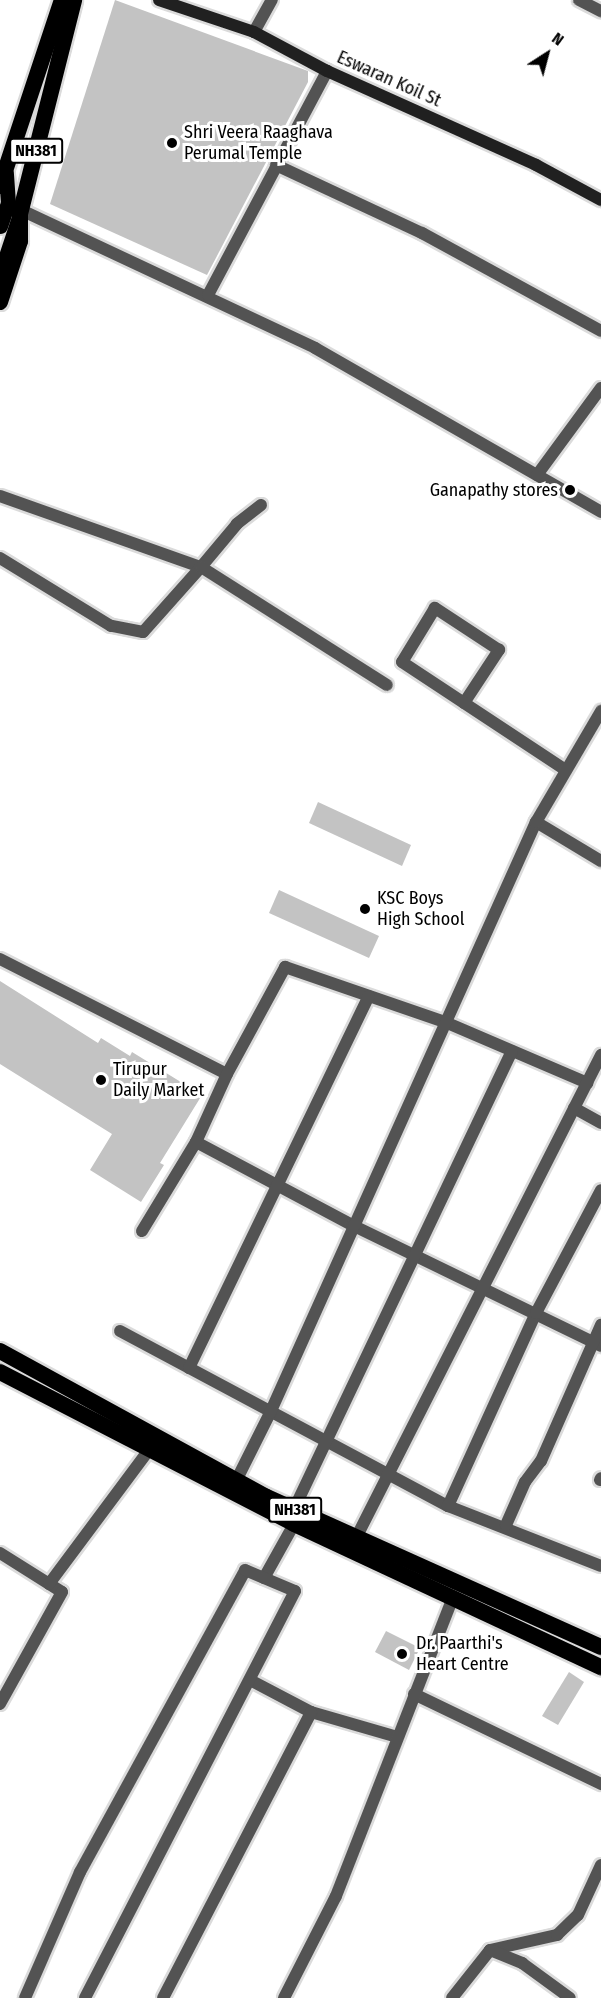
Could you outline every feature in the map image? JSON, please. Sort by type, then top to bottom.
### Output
[{"type":"highway","name":"NH381","points":[[4,168],[62,0]]},
{"type":"highway","name":"NH381","points":[[0,302],[20,241],[16,209],[74,0]]},
{"type":"highway","name":"NH381","points":[[0,1351],[233,1486],[453,1597],[596,1665]]},
{"type":"highway","name":"NH381","points":[[0,1372],[148,1451],[233,1486]]},
{"type":"highway","name":"NH381","points":[[294,1517],[356,1538],[600,1645]]},
{"type":"main road","name":"Eswaran Koil St","points":[[159,0],[254,32],[327,70],[536,165],[601,200]]},
{"type":"main road","points":[[0,274],[7,229],[16,209],[4,168]]},
{"type":"street","points":[[254,32],[272,0]]},
{"type":"street","points":[[579,0],[601,10]]},
{"type":"street","points":[[208,295],[327,70]]},
{"type":"street","points":[[276,165],[422,233],[601,331]]},
{"type":"street","points":[[16,209],[208,295],[315,348],[601,512]]},
{"type":"street","points":[[537,475],[601,388]]},
{"type":"street","points":[[0,496],[201,567],[387,685]]},
{"type":"street","points":[[0,558],[111,626],[143,632],[237,524],[261,505]]},
{"type":"street","points":[[464,703],[499,651],[435,608],[402,662],[464,703],[566,770]]},
{"type":"street","points":[[233,1486],[270,1413],[352,1225],[536,822],[601,711]]},
{"type":"street","points":[[536,822],[601,861]]},
{"type":"street","points":[[0,958],[227,1074]]},
{"type":"street","points":[[142,1231],[196,1142],[227,1074],[285,967],[445,1022],[586,1083]]},
{"type":"street","points":[[189,1368],[279,1187],[369,996]]},
{"type":"street","points":[[264,1578],[512,1051]]},
{"type":"street","points":[[356,1538],[482,1285],[601,1056]]},
{"type":"street","points":[[574,1108],[601,1123]]},
{"type":"street","points":[[196,1142],[352,1225],[482,1285],[597,1343]]},
{"type":"street","points":[[448,1506],[536,1313],[601,1190]]},
{"type":"street","points":[[506,1526],[525,1482],[541,1461],[597,1343],[601,1325]]},
{"type":"street","points":[[120,1331],[327,1444],[388,1473],[448,1506],[506,1526],[601,1566]]},
{"type":"street","points":[[49,1584],[148,1451]]},
{"type":"street","points":[[0,1553],[62,1592],[0,1704]]},
{"type":"street","points":[[25,1998],[80,1872],[245,1570],[294,1591],[85,1998]]},
{"type":"street","points":[[284,1998],[336,1896],[453,1597]]},
{"type":"street","points":[[596,1665],[600,1645]]},
{"type":"street","points":[[250,1680],[311,1713],[397,1737]]},
{"type":"street","points":[[414,1694],[601,1784]]},
{"type":"street","points":[[163,1998],[311,1713]]},
{"type":"street","points":[[452,1998],[490,1950],[557,1935],[578,1915],[601,1865]]},
{"type":"street","points":[[490,1950],[522,1964],[570,1998]]},
{"type":"building","name":"Shri Veera Raaghava Perumal Temple","points":[[115,0],[308,71],[308,82],[207,275],[50,204]]},
{"type":"building","points":[[318,802],[411,845],[402,866],[309,823]]},
{"type":"building","points":[[279,890],[379,936],[369,958],[269,913]]},
{"type":"building","name":"Tirupur Daily Market","points":[[0,981],[98,1043],[101,1038],[130,1056],[132,1052],[202,1095],[160,1163],[164,1165],[141,1202],[90,1170],[112,1134],[0,1064]]},
{"type":"building","points":[[386,1631],[420,1648],[409,1670],[375,1652]]},
{"type":"building","points":[[569,1672],[584,1682],[558,1725],[542,1716]]},
{"type":"place","name":"Shri Veera Raaghava Perumal Temple","points":[[172,143]]},
{"type":"place","name":"Ganapathy stores","points":[[570,490]]},
{"type":"place","name":"KSC Boys High School","points":[[365,909]]},
{"type":"place","name":"Tirupur Daily Market","points":[[101,1080]]},
{"type":"place","name":"Dr. Paarthi's Heart Centre","points":[[402,1654]]}]
